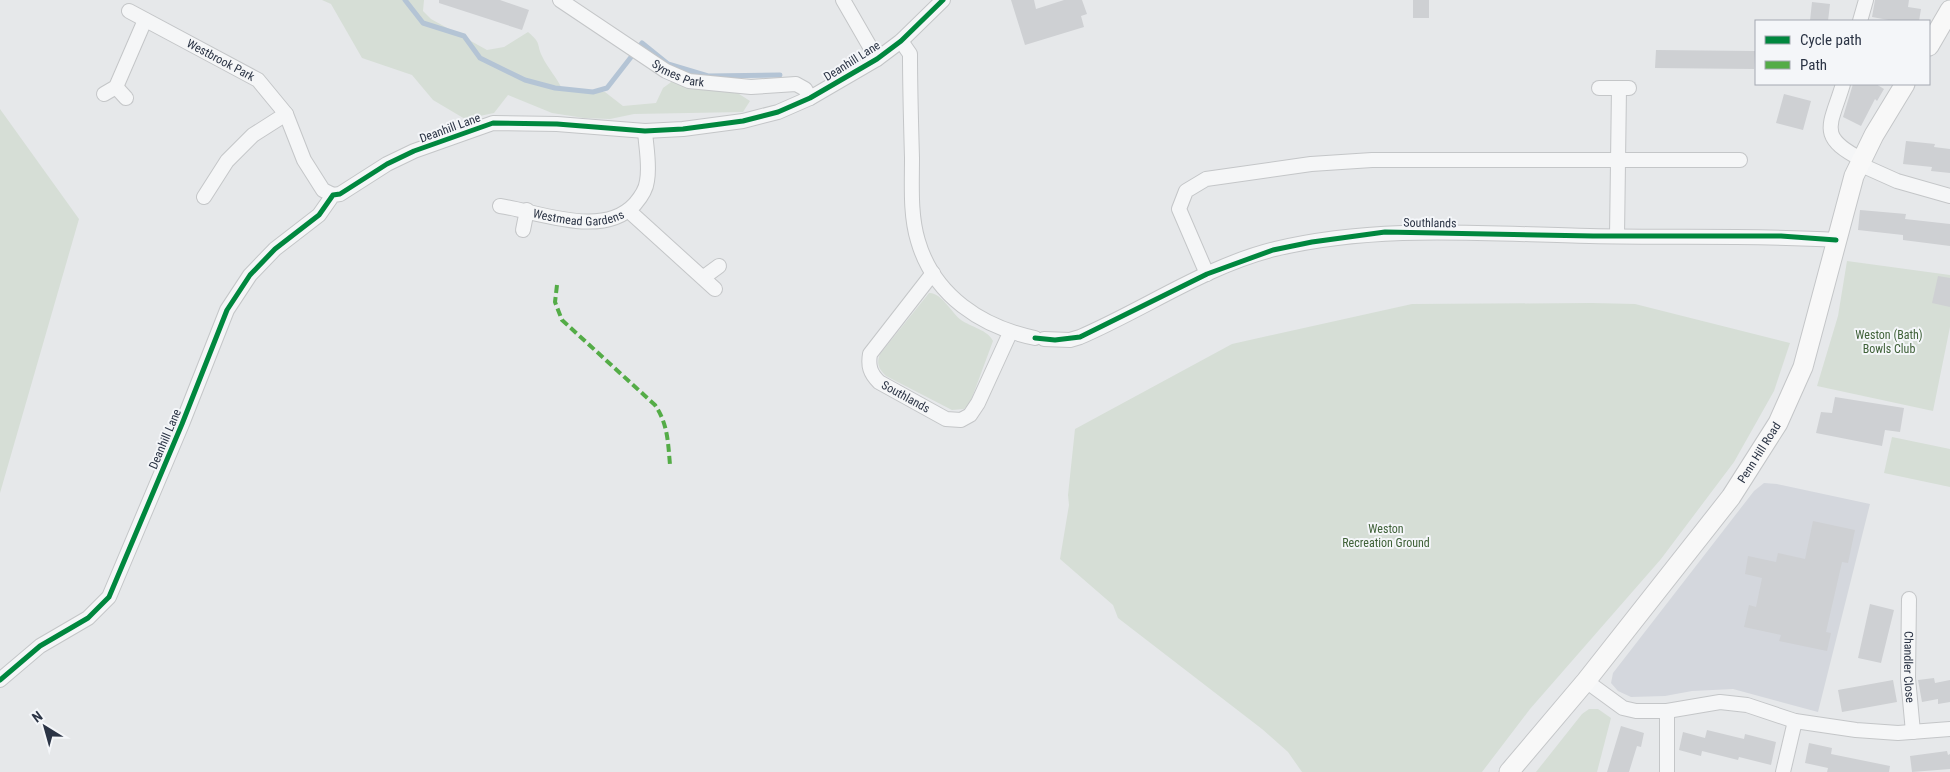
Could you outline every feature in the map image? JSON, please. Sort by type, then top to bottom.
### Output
[{"type":"street","name":"Symes Park","points":[[560,0],[666,71],[689,80],[751,87],[796,84],[805,89],[810,98]]},
{"type":"street","points":[[843,0],[877,59]]},
{"type":"street","name":"Deanhill Lane","points":[[0,680],[40,646],[88,618],[109,598],[227,310],[250,275],[276,249],[319,215],[333,195],[340,194],[387,164],[414,151],[493,123],[557,124],[645,131],[683,129],[743,121],[778,112],[810,98],[877,59],[901,41],[943,0]]},
{"type":"street","points":[[1860,20],[1866,0]]},
{"type":"street","points":[[1930,44],[1950,10]]},
{"type":"street","name":"Westbrook Park","points":[[129,11],[258,80],[286,114],[304,160],[323,190],[333,195]]},
{"type":"street","points":[[126,98],[110,91],[145,20]]},
{"type":"street","name":"Southlands","points":[[901,41],[910,54],[914,221],[924,258],[943,288],[968,311],[1010,333],[1070,340],[1080,337],[1208,274],[1273,250],[1312,242],[1385,232],[1617,236],[1780,236],[1836,240]]},
{"type":"street","points":[[1843,85],[1831,125],[1831,136],[1836,144],[1860,161],[1897,181],[1950,196]]},
{"type":"street","name":"Penn Hill Road","points":[[1509,772],[1586,682],[1731,498],[1778,423],[1803,367],[1821,304],[1848,194],[1860,161],[1905,85]]},
{"type":"street","points":[[1599,88],[1624,88],[1618,161],[1617,236]]},
{"type":"street","points":[[204,197],[227,161],[253,135],[286,114]]},
{"type":"street","name":"Westmead Gardens","points":[[500,206],[580,222],[612,219],[628,211],[642,196],[647,181],[645,131]]},
{"type":"street","points":[[1208,274],[1179,209],[1186,191],[1206,179],[1283,167],[1372,160],[1740,160]]},
{"type":"street","name":"Westmead Gardens","points":[[523,230],[527,210]]},
{"type":"street","name":"Westmead Gardens","points":[[628,211],[704,277],[715,289]]},
{"type":"street","points":[[704,277],[719,266]]},
{"type":"street","name":"Southlands","points":[[933,273],[870,354],[868,364],[871,374],[879,382],[946,419],[961,420],[970,415],[978,403],[1010,333]]},
{"type":"street","name":"Chandler Close","points":[[1909,599],[1908,678],[1913,732]]},
{"type":"street","points":[[1586,682],[1623,708],[1636,711],[1667,711],[1720,702],[1747,704],[1795,721],[1856,730],[1913,732],[1950,729]]},
{"type":"street","points":[[1667,711],[1667,772]]},
{"type":"street","points":[[1783,772],[1795,721]]},
{"type":"shaded area","points":[[1764,483],[1777,484],[1870,504],[1818,712],[1733,689],[1692,691],[1665,696],[1631,697],[1618,691],[1611,683],[1613,673],[1754,491]]},
{"type":"green space","points":[[322,0],[424,0],[423,11],[431,19],[487,50],[504,47],[528,32],[537,41],[544,61],[563,91],[605,92],[623,106],[656,103],[663,88],[674,80],[736,92],[750,101],[743,112],[634,114],[610,119],[584,118],[552,113],[508,95],[494,113],[465,119],[433,100],[412,75],[362,58],[331,4]]},
{"type":"green space","points":[[0,109],[79,219],[0,493]]},
{"type":"green space","name":"Weston (Bath) Bowls Club","points":[[1847,261],[1950,275],[1950,327],[1933,411],[1817,386],[1838,316]]},
{"type":"green space","points":[[929,293],[938,296],[961,320],[983,331],[993,341],[970,403],[964,409],[952,410],[886,376],[879,366],[880,354]]},
{"type":"green space","name":"Weston Recreation Ground","points":[[1412,304],[1635,304],[1790,343],[1774,391],[1734,462],[1661,559],[1530,709],[1482,772],[1302,772],[1288,752],[1262,729],[1118,618],[1113,605],[1060,559],[1069,505],[1068,495],[1075,429],[1232,344]]},
{"type":"green space","points":[[1892,437],[1950,449],[1950,487],[1884,473]]},
{"type":"green space","points":[[1589,709],[1598,709],[1611,718],[1597,772],[1536,772],[1582,714]]},
{"type":"building","points":[[439,0],[500,0],[529,10],[522,30],[439,3]]},
{"type":"building","points":[[1011,0],[1034,0],[1036,9],[1064,0],[1082,0],[1087,14],[1081,16],[1084,27],[1025,45]]},
{"type":"building","points":[[1413,0],[1429,0],[1429,18],[1413,18]]},
{"type":"building","points":[[1875,0],[1909,0],[1908,7],[1921,9],[1919,20],[1888,20],[1872,17]]},
{"type":"building","points":[[1812,2],[1830,4],[1828,20],[1810,20]]},
{"type":"building","points":[[1656,50],[1755,51],[1754,69],[1655,68]]},
{"type":"building","points":[[1853,85],[1878,85],[1884,89],[1877,101],[1875,99],[1861,126],[1843,117]]},
{"type":"building","points":[[1784,94],[1811,101],[1803,130],[1776,123]]},
{"type":"building","points":[[1906,141],[1935,144],[1934,147],[1950,149],[1950,173],[1931,171],[1932,167],[1903,164]]},
{"type":"building","points":[[1860,210],[1906,214],[1905,219],[1950,224],[1950,246],[1903,240],[1903,235],[1858,230]]},
{"type":"building","points":[[1938,276],[1950,278],[1950,307],[1932,303]]},
{"type":"building","points":[[1835,397],[1904,408],[1900,432],[1885,430],[1882,446],[1816,433],[1821,412],[1832,413]]},
{"type":"building","points":[[1813,521],[1855,530],[1848,563],[1842,562],[1826,632],[1831,633],[1827,651],[1779,641],[1781,635],[1744,627],[1749,605],[1756,607],[1762,578],[1745,574],[1748,556],[1776,562],[1778,553],[1805,559]]},
{"type":"building","points":[[1870,604],[1894,610],[1881,663],[1858,658]]},
{"type":"building","points":[[1934,678],[1935,683],[1950,680],[1950,702],[1938,704],[1938,699],[1922,702],[1918,680]]},
{"type":"building","points":[[1893,680],[1897,702],[1842,712],[1838,690]]},
{"type":"building","points":[[1621,726],[1644,733],[1641,747],[1637,746],[1629,772],[1607,772]]},
{"type":"building","points":[[1707,730],[1744,739],[1745,734],[1776,742],[1771,765],[1739,757],[1738,760],[1702,751],[1701,756],[1679,750],[1683,732],[1705,738]]},
{"type":"building","points":[[1809,743],[1832,748],[1831,754],[1890,766],[1889,772],[1827,772],[1828,768],[1805,763]]},
{"type":"building","points":[[1947,751],[1948,755],[1950,754],[1950,769],[1912,772],[1910,756]]},
{"type":"waterway","points":[[405,0],[423,23],[464,36],[480,58],[525,80],[555,88],[593,92],[607,88],[642,43],[668,64],[708,76],[780,75]]},
{"type":"marked path","points":[[557,285],[555,302],[562,320],[655,405],[663,419],[668,441],[670,465]]},
{"type":"cycle path","points":[[0,680],[40,646],[88,618],[109,597],[182,424],[227,310],[250,275],[275,249],[319,215],[333,195],[340,194],[387,164],[414,151],[493,123],[557,124],[645,131],[683,129],[743,121],[778,112],[810,98],[877,59],[901,41],[943,0]]},
{"type":"cycle path","points":[[1035,338],[1055,340],[1080,337],[1207,274],[1273,250],[1312,242],[1385,232],[1593,236],[1781,236],[1836,240]]}]
